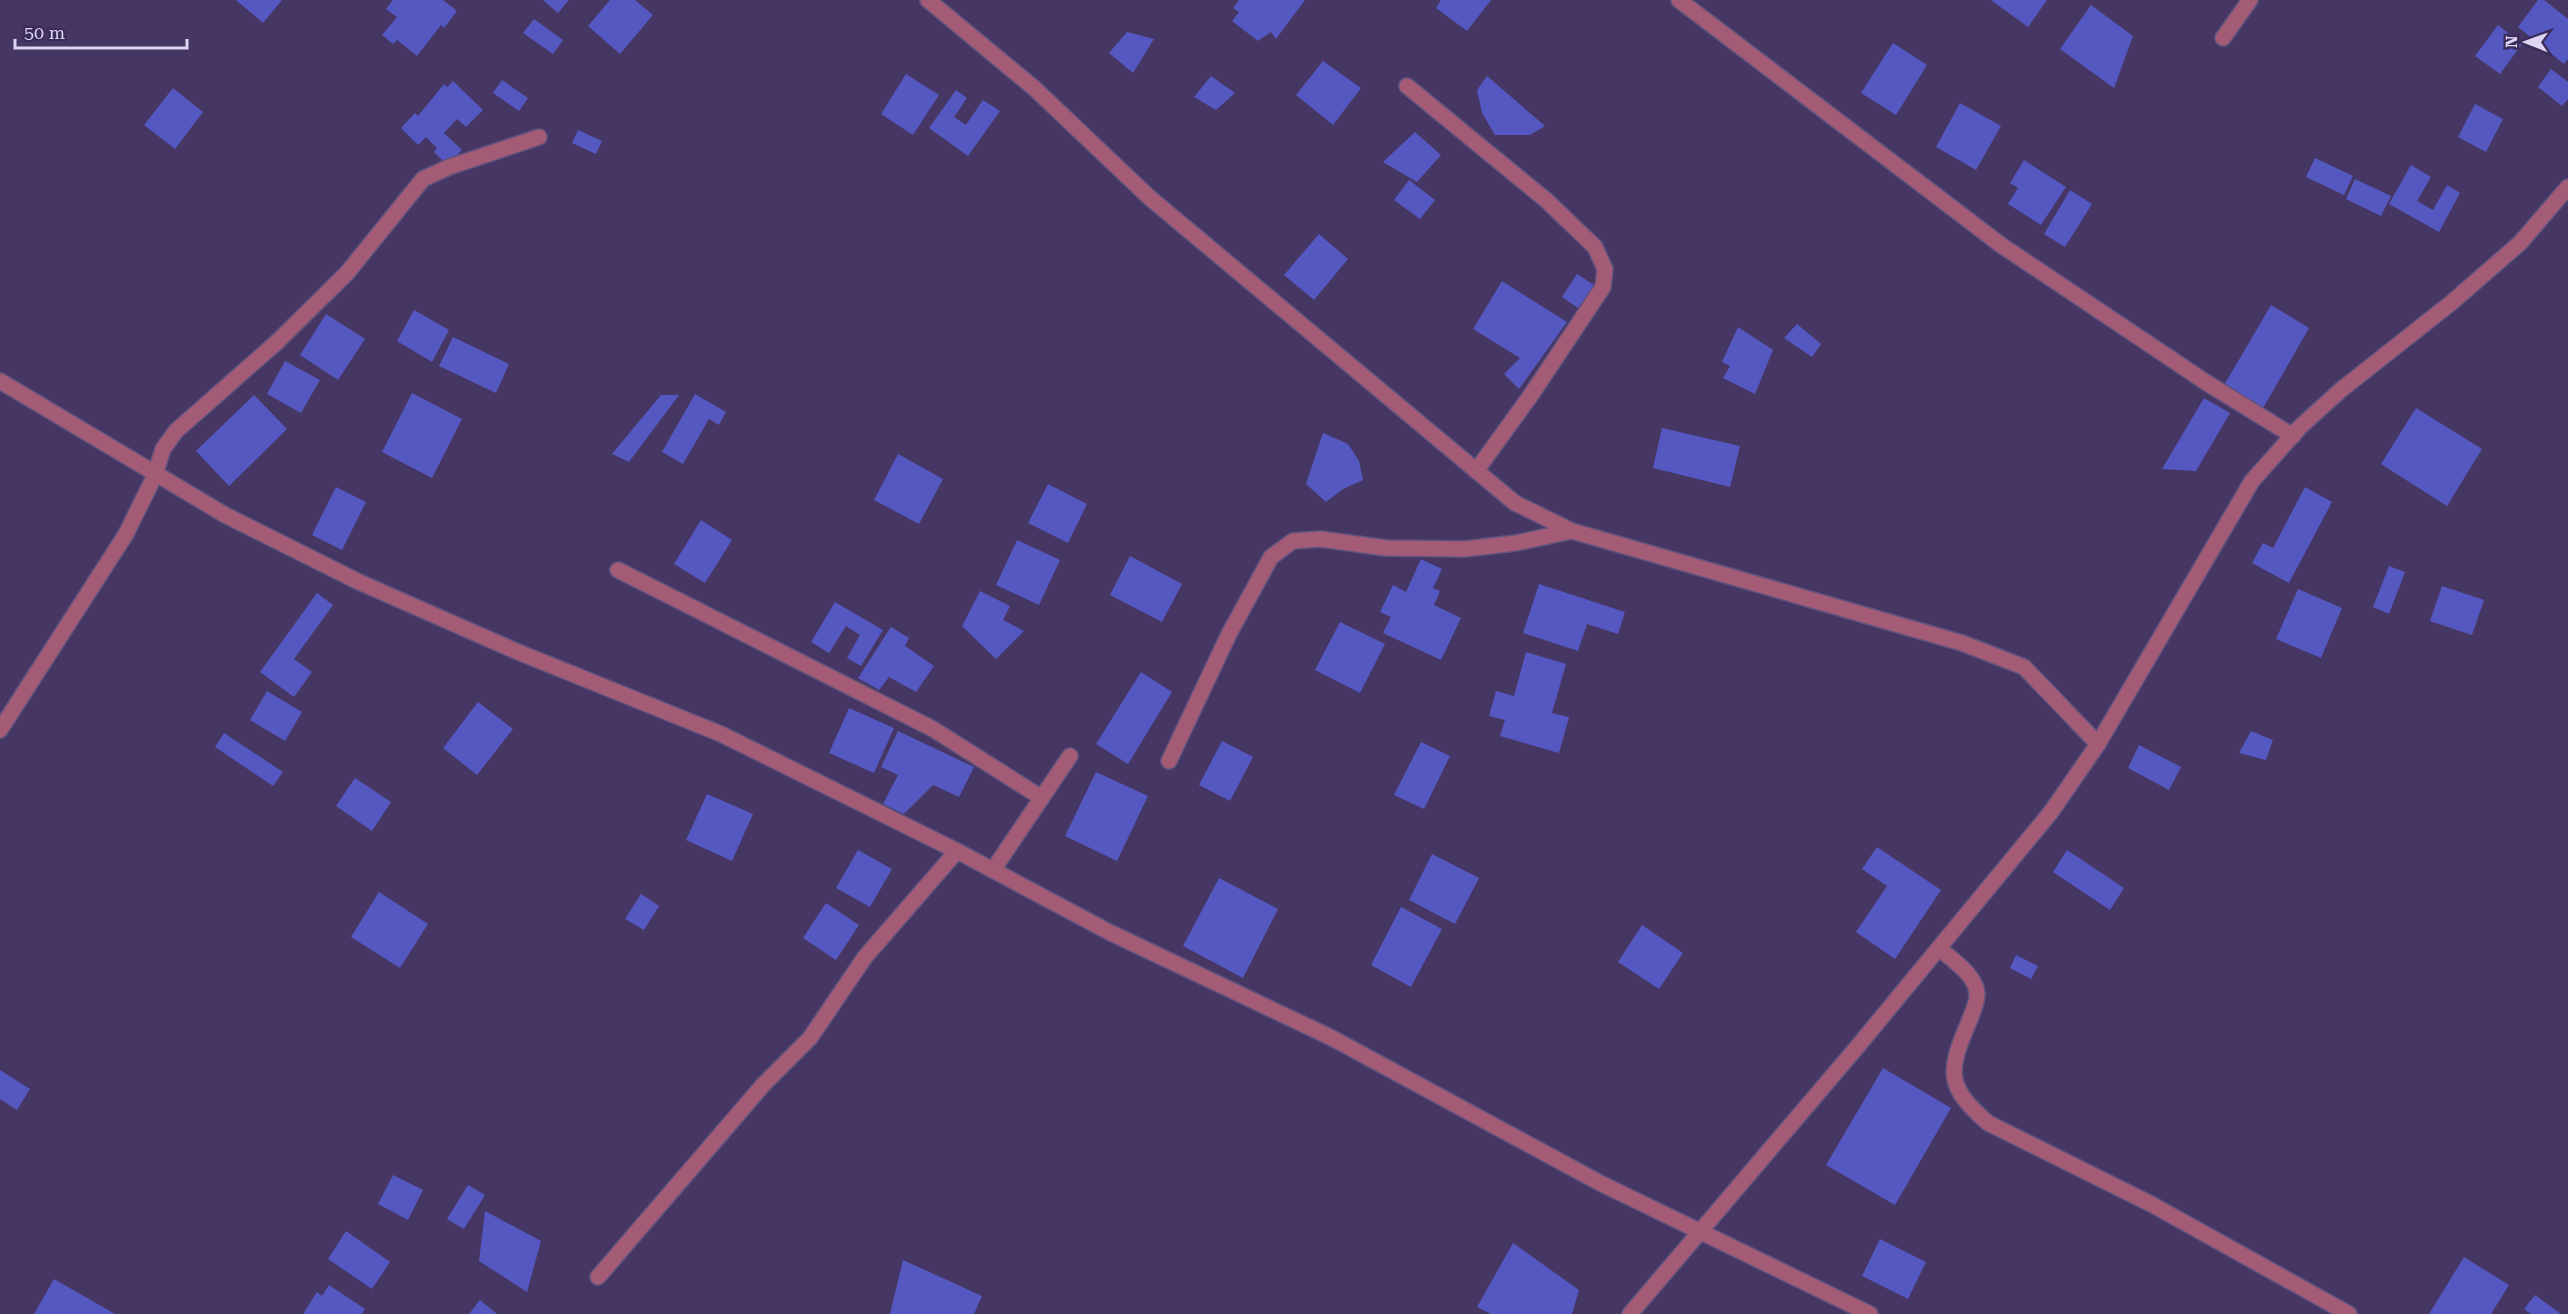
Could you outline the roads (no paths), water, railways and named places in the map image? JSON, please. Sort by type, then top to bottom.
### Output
[{"type":"street","points":[[928,0],[1034,88],[1150,198],[1515,502],[1572,531],[1962,643],[2024,667],[2098,744]]},
{"type":"street","points":[[1678,0],[2001,245],[2207,383],[2293,436]]},
{"type":"street","points":[[2223,38],[2250,0]]},
{"type":"street","points":[[1407,86],[1546,200],[1595,247],[1605,269],[1603,287],[1532,395],[1476,471]]},
{"type":"street","points":[[0,730],[126,534],[155,475],[163,449],[176,431],[277,342],[348,273],[423,179],[448,167],[539,138]]},
{"type":"street","points":[[1630,1314],[2051,812],[2098,744],[2252,481],[2293,436],[2343,389],[2451,303],[2520,243],[2568,187]]},
{"type":"street","points":[[0,381],[225,515],[358,582],[518,652],[721,734],[957,851],[1109,932],[1332,1038],[1600,1183],[1870,1314]]},
{"type":"street","points":[[1169,761],[1229,634],[1271,557],[1293,541],[1320,539],[1386,548],[1465,549],[1516,543],[1572,531]]},
{"type":"street","points":[[618,570],[933,729],[1042,798]]},
{"type":"street","points":[[993,870],[1070,756]]},
{"type":"street","points":[[598,1277],[763,1085],[810,1038],[865,957],[957,851]]},
{"type":"street","points":[[1939,948],[1969,975],[1977,993],[1971,1016],[1954,1055],[1954,1071],[1957,1089],[1966,1103],[1988,1124],[2151,1204],[2349,1314]]}]
